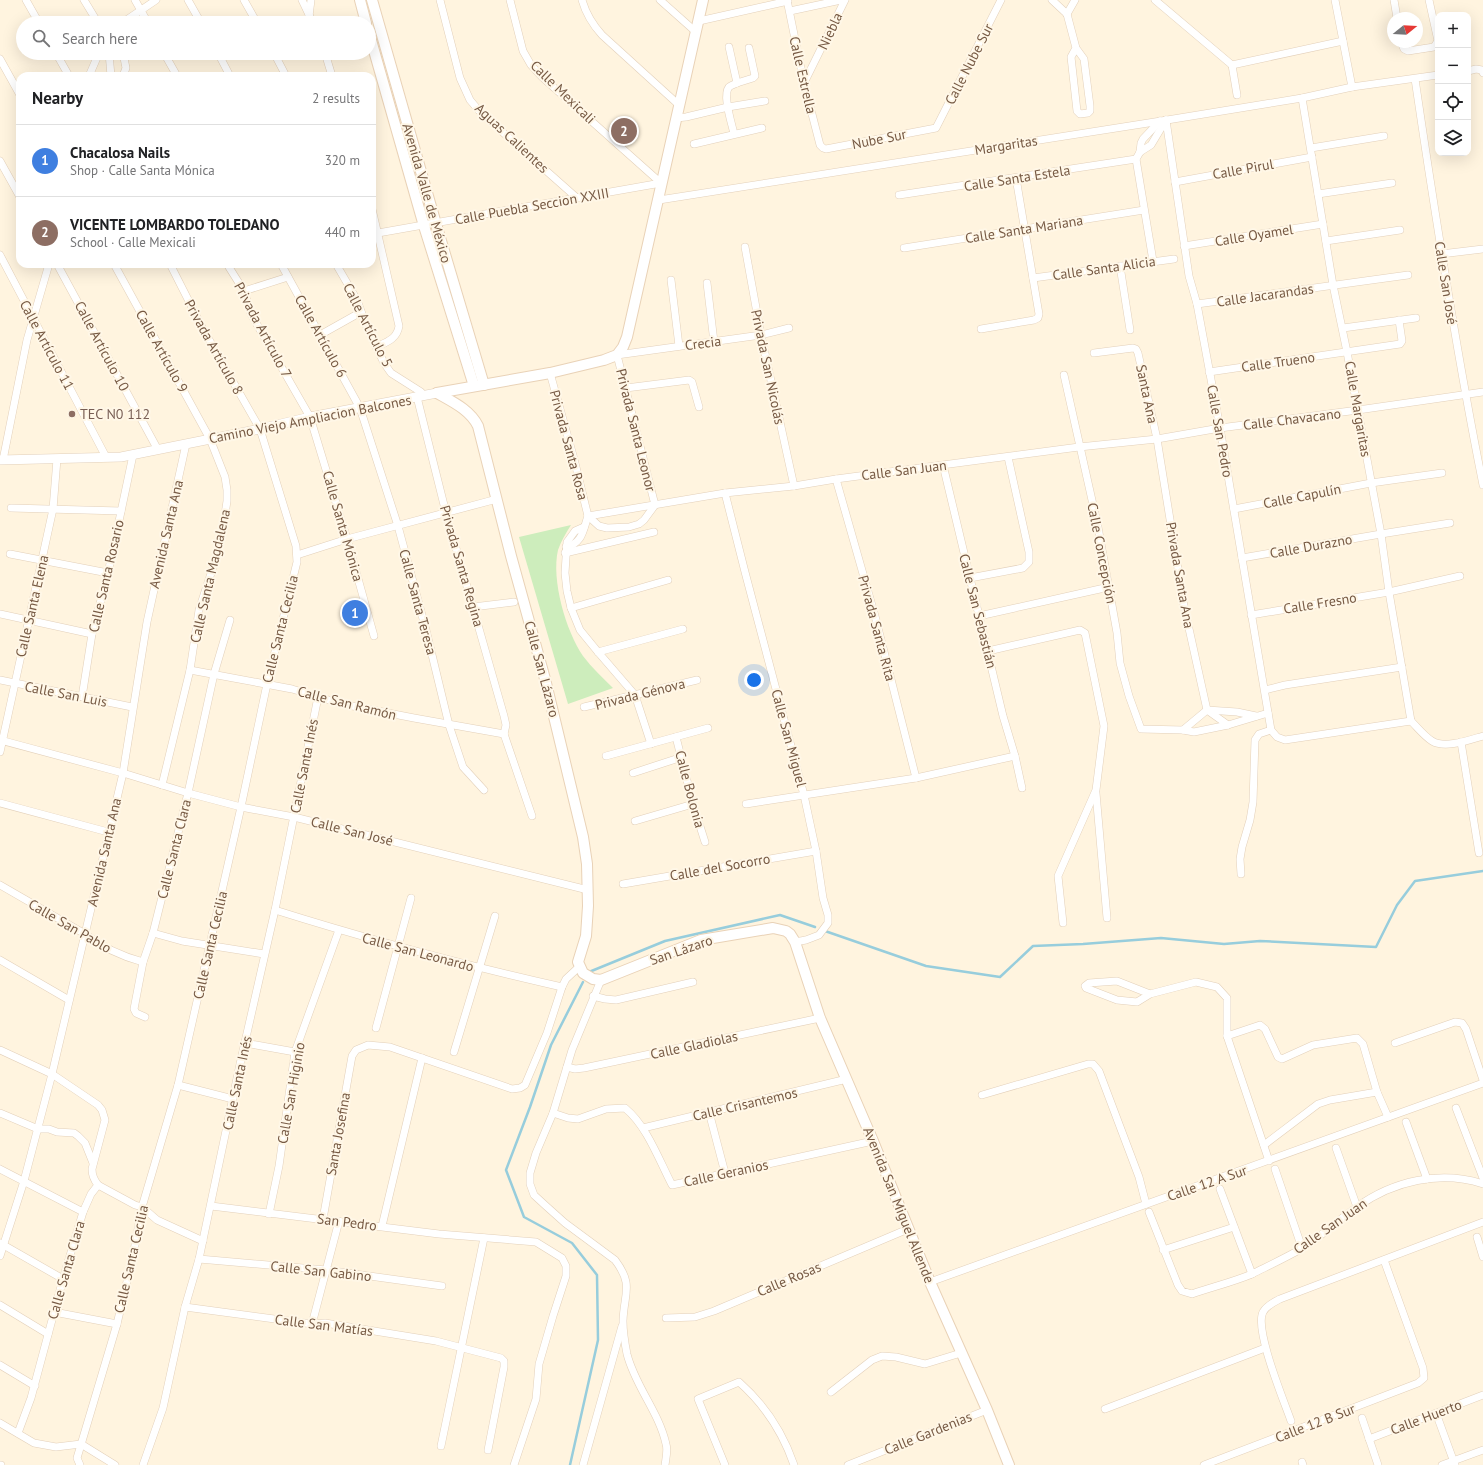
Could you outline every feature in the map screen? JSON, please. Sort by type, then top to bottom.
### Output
[{"type":"main road","points":[[360,0],[364,16]]},
{"type":"main road","name":"Avenida Valle de México","points":[[372,0],[484,385]]},
{"type":"main road","points":[[617,355],[627,338],[703,0]]},
{"type":"main road","name":"Avenida Valle de México","points":[[376,58],[424,226],[474,386]]},
{"type":"main road","name":"Camino Viejo Ampliacion Balcones","points":[[437,393],[550,373],[604,360],[617,355]]},
{"type":"main road","name":"Calle San Lázaro","points":[[437,393],[455,403],[474,418],[478,426],[511,556],[545,679],[583,837],[587,864],[588,906],[586,936],[578,962],[584,972]]},
{"type":"main road","name":"San Lázaro","points":[[601,980],[701,940],[773,928],[786,931],[790,934],[794,942]]},
{"type":"main road","name":"Avenida San Miguel Allende","points":[[794,942],[820,1018],[873,1141],[930,1282],[962,1353],[1009,1465]]},
{"type":"main road","points":[[584,972],[601,980]]},
{"type":"street","points":[[26,0],[35,16]]},
{"type":"street","points":[[84,0],[94,16]]},
{"type":"street","points":[[135,0],[144,16]]},
{"type":"street","points":[[132,16],[156,0]]},
{"type":"street","points":[[188,0],[197,16]]},
{"type":"street","points":[[244,0],[253,16]]},
{"type":"street","points":[[302,0],[309,16]]},
{"type":"street","points":[[309,16],[311,0]]},
{"type":"street","name":"Aguas Calientes","points":[[440,0],[460,78],[470,100],[482,113],[577,198]]},
{"type":"street","name":"Calle Mexicali","points":[[510,0],[524,51],[531,64],[542,77],[661,183]]},
{"type":"street","points":[[582,0],[593,25],[602,35],[679,105]]},
{"type":"street","points":[[660,0],[696,32]]},
{"type":"street","points":[[790,11],[841,0]]},
{"type":"street","name":"Niebla","points":[[804,84],[845,0]]},
{"type":"street","name":"Calle Nube Sur","points":[[936,128],[1001,0]]},
{"type":"street","points":[[1052,0],[1068,14],[1076,48],[1084,58],[1090,111],[1088,113],[1080,114],[1077,111],[1071,57],[1076,48]]},
{"type":"street","points":[[1068,14],[1075,0]]},
{"type":"street","points":[[1155,0],[1232,65],[1237,95]]},
{"type":"street","points":[[1335,0],[1352,88]]},
{"type":"street","points":[[1394,0],[1396,12]]},
{"type":"street","points":[[1429,0],[1435,32]]},
{"type":"street","points":[[698,21],[788,1]]},
{"type":"street","name":"Calle Estrella","points":[[788,1],[804,84],[822,148]]},
{"type":"street","points":[[1232,65],[1343,42]]},
{"type":"street","points":[[1404,48],[1415,50],[1434,47],[1435,45]]},
{"type":"street","points":[[729,47],[737,82]]},
{"type":"street","points":[[734,134],[728,108],[727,90],[730,86],[737,82],[753,78],[755,76],[748,48]]},
{"type":"street","points":[[0,58],[16,87]]},
{"type":"street","points":[[60,60],[67,72]]},
{"type":"street","points":[[91,72],[96,60]]},
{"type":"street","points":[[110,60],[111,72]]},
{"type":"street","points":[[124,60],[126,68],[124,72]]},
{"type":"street","points":[[168,60],[175,72]]},
{"type":"street","points":[[222,60],[228,72]]},
{"type":"street","points":[[278,60],[284,72]]},
{"type":"street","points":[[327,60],[331,72]]},
{"type":"street","points":[[1471,70],[1476,69],[1482,72]]},
{"type":"street","name":"Margaritas","points":[[658,200],[1163,121],[1302,98],[1352,88],[1435,76]]},
{"type":"street","name":"Calle San José","points":[[1415,79],[1441,254],[1465,395],[1483,485]]},
{"type":"street","name":"Calle Margaritas","points":[[1302,98],[1333,286],[1343,328],[1381,534],[1389,592],[1411,721]]},
{"type":"street","points":[[676,118],[686,118],[765,101]]},
{"type":"street","points":[[1153,262],[1136,159],[1140,152],[1151,145],[1163,121]]},
{"type":"street","name":"Calle San Pedro","points":[[1163,121],[1175,182],[1189,276],[1197,304],[1210,372],[1272,730],[1277,737],[1285,740],[1411,721]]},
{"type":"street","points":[[694,144],[762,128]]},
{"type":"street","name":"Nube Sur","points":[[822,148],[826,149],[936,128]]},
{"type":"street","points":[[1311,148],[1384,136]]},
{"type":"street","name":"Calle Pirul","points":[[1175,182],[1312,157]]},
{"type":"street","name":"Calle Santa Estela","points":[[899,195],[1136,159]]},
{"type":"street","points":[[0,161],[16,190]]},
{"type":"street","points":[[981,329],[1034,320],[1038,318],[1039,314],[1016,178]]},
{"type":"street","name":"Calle Puebla Seccion XXIII","points":[[378,233],[436,224],[661,183]]},
{"type":"street","points":[[1318,194],[1392,183]]},
{"type":"street","name":"Calle Santa Mariana","points":[[904,248],[1144,210]]},
{"type":"street","name":"Calle Oyamel","points":[[1184,246],[1323,224]]},
{"type":"street","points":[[376,225],[399,326],[398,331],[391,341],[376,347]]},
{"type":"street","points":[[1326,241],[1400,230]]},
{"type":"street","name":"Privada San Nicolás","points":[[745,248],[760,335],[794,486]]},
{"type":"street","points":[[1441,254],[1483,249]]},
{"type":"street","name":"Calle Artículo 11","points":[[0,255],[106,457]]},
{"type":"street","name":"Calle Santa Alicia","points":[[1033,278],[1174,259]]},
{"type":"street","points":[[1120,266],[1130,330]]},
{"type":"street","points":[[2,460],[28,340],[47,268]]},
{"type":"street","name":"Calle Artículo 10","points":[[59,268],[158,450]]},
{"type":"street","name":"Calle Artículo 9","points":[[116,268],[210,439]]},
{"type":"street","name":"Privada Artículo 8","points":[[172,268],[203,329],[260,429]]},
{"type":"street","name":"Privada Artículo 7","points":[[229,268],[244,291],[251,314],[310,417]]},
{"type":"street","name":"Calle Artículo 6","points":[[283,268],[360,408]]},
{"type":"street","name":"Calle Artículo 5","points":[[338,268],[356,300],[384,363],[391,373],[421,392],[421,396]]},
{"type":"street","name":"Calle Jacarandas","points":[[1197,304],[1408,275]]},
{"type":"street","points":[[244,291],[288,277]]},
{"type":"street","points":[[671,280],[679,346]]},
{"type":"street","points":[[707,283],[714,342]]},
{"type":"street","points":[[320,335],[361,312]]},
{"type":"street","points":[[1343,328],[1416,318]]},
{"type":"street","name":"Calle Trueno","points":[[1210,372],[1400,344],[1402,341],[1400,320]]},
{"type":"street","name":"Crecia","points":[[617,355],[760,335],[789,328]]},
{"type":"street","name":"Santa Ana","points":[[1094,353],[1133,348],[1136,349],[1157,439]]},
{"type":"street","name":"Privada Santa Leonor","points":[[617,355],[655,505]]},
{"type":"street","name":"Privada Santa Rosa","points":[[550,373],[588,516]]},
{"type":"street","name":"Calle Concepción","points":[[1064,375],[1098,527],[1117,633],[1120,663],[1129,696],[1141,729],[1183,730]]},
{"type":"street","points":[[626,388],[689,380],[692,382],[699,407]]},
{"type":"street","name":"Calle Chavacano","points":[[1220,428],[1483,392]]},
{"type":"street","name":"Camino Viejo Ampliacion Balcones","points":[[2,460],[133,455],[260,429],[310,417],[437,393]]},
{"type":"street","name":"Privada Santa Regina","points":[[421,396],[446,513],[506,725],[504,734],[532,816]]},
{"type":"street","name":"Calle Santa Teresa","points":[[360,408],[398,526],[426,630],[449,726],[463,767],[484,790]]},
{"type":"street","name":"Calle Santa Mónica","points":[[310,417],[348,539],[374,636]]},
{"type":"street","name":"Calle San Juan","points":[[588,516],[725,493],[794,486],[836,479],[1079,447],[1157,439],[1220,428]]},
{"type":"street","name":"Calle Santa Cecilia","points":[[79,1462],[82,1444],[117,1324],[133,1256],[142,1207],[178,1085],[241,807],[267,684],[297,562],[296,546],[260,429]]},
{"type":"street","name":"Calle Santa Magdalena","points":[[162,785],[190,670],[199,610],[216,558],[227,501],[228,490],[225,477],[210,439]]},
{"type":"street","name":"Privada Santa Ana","points":[[1157,439],[1184,606],[1207,710]]},
{"type":"street","name":"Avenida Santa Ana","points":[[0,1256],[2,1244],[24,1181],[38,1129],[123,773],[132,707],[153,588],[186,444]]},
{"type":"street","name":"Calle Santa Rosario","points":[[82,697],[92,634],[108,573],[133,455]]},
{"type":"street","points":[[970,578],[1023,568],[1029,562],[1029,552],[1008,457]]},
{"type":"street","name":"Calle Santa Elena","points":[[0,752],[1,741],[43,560],[53,509],[57,459]]},
{"type":"street","name":"Calle San Sebastián","points":[[943,465],[1003,716],[1015,756],[1022,788]]},
{"type":"street","name":"Calle Capulín","points":[[1234,509],[1371,483],[1442,473]]},
{"type":"street","name":"Privada Santa Rita","points":[[836,479],[875,616],[916,778]]},
{"type":"street","name":"Calle San Miguel","points":[[725,493],[744,572],[804,795],[816,850],[823,898],[828,915],[828,923],[819,934],[806,940],[794,942]]},
{"type":"street","points":[[297,555],[348,539],[497,498]]},
{"type":"street","points":[[566,550],[575,545],[582,536],[588,516],[599,526],[607,528],[629,527],[639,524],[644,520],[655,505]]},
{"type":"street","points":[[11,508],[121,511]]},
{"type":"street","name":"Calle Durazno","points":[[1242,558],[1450,523]]},
{"type":"street","points":[[566,550],[654,532]]},
{"type":"street","points":[[566,550],[565,573],[567,591],[571,608],[580,630],[635,695],[651,744]]},
{"type":"street","points":[[10,554],[108,573]]},
{"type":"street","name":"Calle Fresno","points":[[1251,614],[1389,592],[1460,576]]},
{"type":"street","points":[[571,608],[668,580]]},
{"type":"street","points":[[979,616],[1109,587]]},
{"type":"street","points":[[473,607],[514,602]]},
{"type":"street","points":[[0,614],[92,634]]},
{"type":"street","name":"Calle Santa Clara","points":[[145,1017],[136,1013],[134,1009],[143,962],[153,932],[188,793],[214,674],[230,620]]},
{"type":"street","points":[[598,652],[683,629]]},
{"type":"street","points":[[988,651],[1080,630],[1085,633],[1104,726],[1096,790],[1107,918]]},
{"type":"street","points":[[1265,690],[1285,685],[1402,666]]},
{"type":"street","name":"Calle San Ramón","points":[[190,670],[267,684],[342,704],[449,726],[504,734]]},
{"type":"street","name":"Calle San Luis","points":[[0,680],[132,707]]},
{"type":"street","name":"Privada Génova","points":[[584,708],[697,680]]},
{"type":"street","name":"Calle Santa Inés","points":[[143,1465],[163,1408],[185,1307],[199,1259],[264,954],[275,910],[318,697]]},
{"type":"street","points":[[1183,730],[1207,710],[1237,712],[1258,717]]},
{"type":"street","points":[[1207,710],[1228,725]]},
{"type":"street","points":[[1183,730],[1194,732],[1228,725],[1268,713]]},
{"type":"street","points":[[1411,721],[1432,742],[1441,744],[1461,742],[1483,736]]},
{"type":"street","points":[[606,756],[708,728]]},
{"type":"street","points":[[1241,874],[1240,859],[1242,847],[1250,820],[1253,802],[1254,740],[1258,734],[1272,730]]},
{"type":"street","name":"Calle Bolonia","points":[[676,737],[693,804],[705,842]]},
{"type":"street","name":"Calle San José","points":[[1,741],[123,773],[188,793],[241,807],[294,817],[588,890]]},
{"type":"street","points":[[1461,742],[1479,853]]},
{"type":"street","points":[[746,804],[916,778],[1015,756]]},
{"type":"street","points":[[632,773],[682,757]]},
{"type":"street","points":[[1063,924],[1058,876],[1096,790]]},
{"type":"street","points":[[0,803],[108,832]]},
{"type":"street","points":[[635,820],[693,804]]},
{"type":"street","name":"Calle del Socorro","points":[[623,884],[816,850]]},
{"type":"street","name":"Calle San Pablo","points":[[0,885],[85,934],[110,951],[143,962]]},
{"type":"street","points":[[376,1028],[411,898]]},
{"type":"street","name":"Calle San Leonardo","points":[[275,910],[398,948],[562,987]]},
{"type":"street","points":[[454,1052],[478,968],[495,916]]},
{"type":"street","name":"Calle San Higinio","points":[[269,1214],[279,1166],[295,1052],[339,930]]},
{"type":"street","points":[[153,932],[182,941],[264,954]]},
{"type":"street","points":[[0,960],[69,1000]]},
{"type":"street","points":[[382,1226],[422,1058],[512,1089],[520,1088],[525,1085],[530,1076],[566,979],[584,972]]},
{"type":"street","points":[[583,1465],[623,1322],[627,1285],[626,1279],[615,1260],[565,1223],[534,1195],[530,1184],[530,1173],[542,1135],[553,1113],[572,1050],[601,980]]},
{"type":"street","points":[[1150,994],[1117,981],[1089,983],[1085,986],[1086,988],[1117,1000],[1137,1002],[1150,994],[1196,982],[1217,987],[1227,998],[1227,1036],[1269,1161]]},
{"type":"street","points":[[594,996],[605,1000],[616,1000],[693,982]]},
{"type":"street","name":"Calle Gladiolas","points":[[567,1067],[575,1069],[584,1068],[820,1018]]},
{"type":"street","points":[[1395,1043],[1455,1022],[1462,1023],[1466,1029],[1483,1080]]},
{"type":"street","points":[[1227,1036],[1260,1025],[1265,1029],[1278,1057],[1282,1059],[1313,1045],[1357,1038],[1362,1044],[1377,1092],[1388,1117]]},
{"type":"street","points":[[245,1043],[295,1052]]},
{"type":"street","name":"Santa Josefina","points":[[323,1220],[352,1056],[356,1050],[368,1044],[390,1047],[422,1058]]},
{"type":"street","points":[[0,1050],[52,1074],[98,1105],[102,1110],[106,1120],[93,1163],[92,1174],[94,1181],[98,1186],[142,1207],[157,1220],[203,1241]]},
{"type":"street","points":[[982,1095],[1088,1064],[1093,1064],[1099,1071],[1139,1177],[1146,1204]]},
{"type":"street","name":"Calle Crisantemos","points":[[643,1128],[847,1079]]},
{"type":"street","name":"Calle 12 A Sur","points":[[930,1282],[1483,1083]]},
{"type":"street","points":[[178,1085],[233,1099]]},
{"type":"street","points":[[1264,1145],[1318,1104],[1330,1100],[1377,1092]]},
{"type":"street","name":"Calle Geranios","points":[[553,1113],[568,1118],[578,1119],[606,1109],[625,1108],[632,1113],[643,1128],[672,1185],[873,1141]]},
{"type":"street","points":[[1456,1108],[1483,1178]]},
{"type":"street","points":[[709,1112],[725,1173]]},
{"type":"street","points":[[0,1113],[38,1129],[69,1132],[78,1136],[85,1143],[93,1163]]},
{"type":"street","points":[[1406,1122],[1427,1179]]},
{"type":"street","points":[[1336,1148],[1357,1207]]},
{"type":"street","points":[[0,1169],[83,1212]]},
{"type":"street","points":[[1275,1169],[1302,1248]]},
{"type":"street","name":"Calle San Juan","points":[[1163,1250],[1182,1291],[1192,1294],[1252,1274],[1302,1248],[1357,1207],[1372,1197],[1392,1187],[1427,1179],[1448,1178],[1467,1179],[1483,1184]]},
{"type":"street","name":"Calle Santa Clara","points":[[18,1433],[34,1386],[83,1212],[91,1194],[98,1186]]},
{"type":"street","points":[[1220,1189],[1252,1274]]},
{"type":"street","name":"San Pedro","points":[[211,1206],[439,1234],[536,1242],[562,1258],[566,1266],[566,1276],[539,1364],[536,1399],[514,1465]]},
{"type":"street","points":[[1149,1212],[1163,1250],[1234,1227]]},
{"type":"street","points":[[312,1324],[339,1221]]},
{"type":"street","points":[[1291,1421],[1265,1348],[1262,1328],[1262,1313],[1268,1305],[1280,1299],[1483,1222]]},
{"type":"street","name":"Calle Rosas","points":[[666,1318],[695,1317],[714,1311],[908,1229]]},
{"type":"street","points":[[1477,1237],[1483,1257]]},
{"type":"street","points":[[441,1446],[484,1238]]},
{"type":"street","points":[[2,1244],[63,1279]]},
{"type":"street","name":"Calle San Gabino","points":[[199,1259],[326,1270],[442,1286]]},
{"type":"street","name":"Calle 12 B Sur","points":[[1204,1465],[1418,1383],[1424,1378],[1424,1368],[1384,1260]]},
{"type":"street","points":[[0,1305],[48,1334]]},
{"type":"street","name":"Calle San Matías","points":[[185,1307],[312,1324],[325,1323],[436,1341],[501,1358],[504,1361],[488,1450]]},
{"type":"street","points":[[54,1312],[117,1324]]},
{"type":"street","points":[[623,1322],[627,1353],[632,1371],[657,1421],[666,1445],[665,1465]]},
{"type":"street","points":[[1105,1408],[1265,1348]]},
{"type":"street","points":[[831,1392],[872,1360],[882,1356],[896,1357],[925,1364],[962,1353]]},
{"type":"street","points":[[0,1365],[34,1386]]},
{"type":"street","points":[[725,1465],[698,1399],[740,1382],[754,1396],[775,1424],[785,1442],[794,1465]]},
{"type":"street","name":"Calle Huerto","points":[[1369,1440],[1436,1412],[1483,1395]]},
{"type":"street","name":"Calle Gardenias","points":[[848,1465],[864,1462],[986,1410]]},
{"type":"street","points":[[1436,1412],[1454,1463]]},
{"type":"street","points":[[1362,1418],[1378,1465]]},
{"type":"street","points":[[0,1423],[34,1443],[56,1447],[82,1444],[115,1465]]},
{"type":"street","points":[[1442,1465],[1454,1463],[1483,1450]]},
{"type":"green space","points":[[571,525],[558,550],[556,562],[558,590],[571,633],[583,656],[613,688],[568,704],[519,537]]},
{"type":"waterway","points":[[825,931],[926,966],[1000,977],[1033,946],[1161,938],[1224,944],[1260,941],[1376,947],[1397,905],[1415,881],[1483,871]]},
{"type":"waterway","points":[[589,972],[665,941],[780,915],[815,927]]},
{"type":"waterway","points":[[570,1465],[598,1340],[597,1275],[572,1243],[524,1217],[506,1170],[530,1107],[551,1045],[583,982]]},
{"type":"place","name":"VICENTE LOMBARDO TOLEDANO","points":[[624,131]]},
{"type":"place","name":"TEC N0 112","points":[[72,414]]},
{"type":"place","name":"Chacalosa Nails","points":[[355,613]]}]
